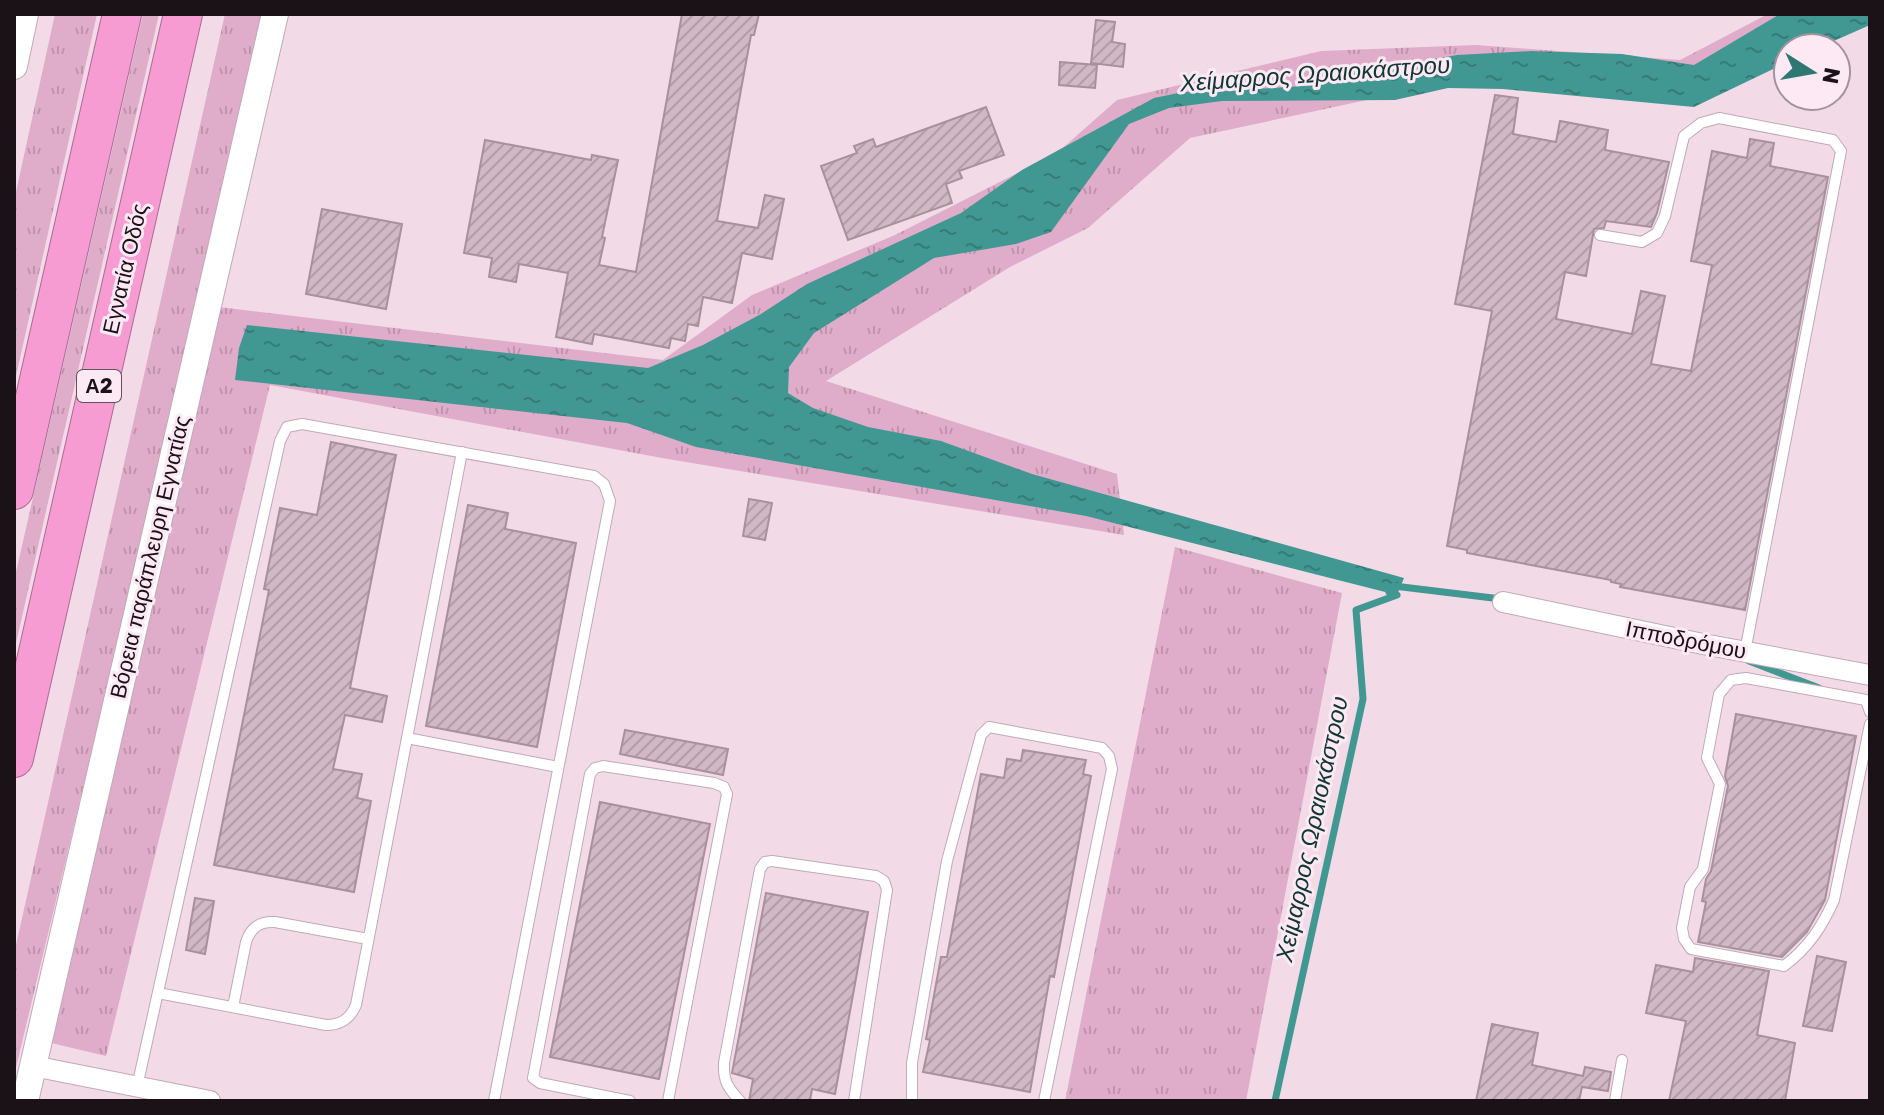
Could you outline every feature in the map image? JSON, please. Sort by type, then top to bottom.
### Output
[{"type":"highway","points":[[14,490],[122,14]]},
{"type":"highway","name":"Εγνατία Οδός","points":[[14,758],[183,14]]},
{"type":"street","points":[[14,66],[25,14]]},
{"type":"street","name":"Βόρεια παράπλευρη Εγνατίας","points":[[25,1101],[275,14]]},
{"type":"street","name":"Ιπποδρόμου","points":[[1503,602],[1870,677]]},
{"type":"street","points":[[33,1066],[210,1101]]},
{"type":"lane","points":[[1600,235],[1642,242],[1657,233],[1665,216],[1684,136],[1701,123],[1719,118],[1819,137],[1833,140],[1841,151],[1745,652]]},
{"type":"lane","points":[[137,1087],[280,441],[287,427],[302,424],[594,476],[604,484],[610,501],[494,1101]]},
{"type":"lane","points":[[158,993],[326,1025],[341,1023],[353,1012],[462,452]]},
{"type":"lane","points":[[1870,677],[1866,700],[1870,712]]},
{"type":"lane","points":[[1866,700],[1746,678],[1731,680],[1719,694],[1707,758],[1720,784],[1703,869],[1690,887],[1682,928],[1684,939],[1691,949],[1784,966],[1822,927],[1834,900],[1870,724]]},
{"type":"lane","points":[[912,1101],[912,1063],[947,861],[981,735],[989,727],[1102,748],[1109,756],[1112,769],[1044,1101]]},
{"type":"lane","points":[[407,738],[558,767]]},
{"type":"lane","points":[[630,1101],[605,1099],[540,1083],[533,1078],[590,774],[595,768],[603,766],[714,783],[724,787],[727,794],[668,1101]]},
{"type":"lane","points":[[740,1101],[726,1086],[724,1063],[760,869],[765,862],[772,861],[876,876],[884,881],[887,890],[854,1101]]},
{"type":"lane","points":[[233,1007],[248,934],[260,924],[275,922],[368,939]]},
{"type":"lane","points":[[1615,1101],[1622,1060]]},
{"type":"green space","points":[[55,14],[97,14],[14,385],[14,201]]},
{"type":"green space","points":[[143,14],[159,14],[14,652],[14,581]]},
{"type":"green space","points":[[225,14],[264,14],[188,348],[14,1076],[14,954]]},
{"type":"green space","points":[[1768,14],[1870,14],[1827,32],[1772,32],[1772,56],[1672,103],[1465,79],[1190,138],[1088,228],[1010,267],[826,381],[1117,474],[1124,535],[662,458],[270,385],[106,1056],[47,1042],[219,307],[663,360],[752,295],[895,235],[1057,153],[1117,100],[1321,51],[1476,45],[1680,60]]},
{"type":"green space","points":[[1175,547],[1342,593],[1246,1101],[1065,1101]]},
{"type":"water","points":[[1780,14],[1870,14],[1870,25],[1852,33],[1772,32],[1772,70],[1694,107],[1503,89],[1448,88],[1395,100],[1222,101],[1169,108],[1129,124],[1051,232],[1016,244],[934,258],[814,333],[789,367],[788,393],[813,408],[868,427],[941,441],[1032,474],[1404,578],[1397,595],[1086,516],[696,447],[627,423],[235,380],[239,348],[247,325],[648,368],[703,345],[761,314],[807,284],[961,213],[1022,170],[1154,98],[1183,92],[1317,85],[1338,76],[1457,55],[1531,51],[1622,54],[1694,65]]},
{"type":"building","points":[[682,14],[759,14],[754,35],[751,35],[717,221],[758,228],[765,195],[784,199],[772,259],[742,253],[732,303],[703,297],[698,326],[688,324],[685,341],[671,338],[669,348],[594,334],[592,344],[556,337],[568,273],[519,264],[516,282],[489,277],[492,258],[464,253],[485,140],[591,160],[592,155],[618,160],[599,265],[636,272]]},
{"type":"building","points":[[1096,20],[1115,22],[1112,42],[1125,44],[1123,67],[1091,63]]},
{"type":"building","points":[[1060,62],[1097,65],[1095,88],[1059,85]]},
{"type":"building","points":[[1495,95],[1518,98],[1513,134],[1556,142],[1560,121],[1608,130],[1605,150],[1669,162],[1651,227],[1606,221],[1604,228],[1594,229],[1586,276],[1565,272],[1556,319],[1632,334],[1641,291],[1665,296],[1651,364],[1691,371],[1712,265],[1691,261],[1712,151],[1747,158],[1750,139],[1774,143],[1770,166],[1828,177],[1745,610],[1620,587],[1621,584],[1611,580],[1467,553],[1467,550],[1447,546],[1492,311],[1455,304]]},
{"type":"building","points":[[986,107],[1004,155],[959,171],[962,178],[946,184],[952,203],[848,240],[821,166],[857,153],[854,146],[873,139],[876,147]]},
{"type":"building","points":[[322,209],[402,224],[386,309],[306,294]]},
{"type":"building","points":[[331,442],[396,455],[350,688],[387,696],[382,722],[345,715],[333,769],[362,774],[357,798],[371,801],[354,892],[214,865],[269,590],[264,589],[280,508],[317,515]]},
{"type":"building","points":[[749,499],[772,503],[765,540],[743,536]]},
{"type":"building","points":[[468,505],[508,513],[505,529],[576,543],[537,747],[426,726]]},
{"type":"building","points":[[1736,714],[1856,736],[1825,900],[1807,932],[1782,957],[1698,942],[1706,902],[1702,901],[1706,879],[1711,871],[1728,786],[1725,776]]},
{"type":"building","points":[[625,730],[728,749],[723,775],[620,754]]},
{"type":"building","points":[[1023,750],[1086,760],[1083,774],[1091,776],[1030,1092],[923,1072],[941,957],[947,957],[981,774],[1004,778],[1007,759],[1021,761]]},
{"type":"building","points":[[600,802],[710,824],[659,1079],[550,1057]]},
{"type":"building","points":[[766,893],[868,912],[835,1094],[812,1089],[810,1101],[749,1101],[753,1079],[732,1073]]},
{"type":"building","points":[[195,898],[214,901],[205,954],[186,950]]},
{"type":"building","points":[[1817,956],[1846,962],[1832,1031],[1803,1026]]},
{"type":"building","points":[[1695,958],[1769,971],[1757,1035],[1795,1043],[1785,1101],[1669,1101],[1686,1021],[1646,1013],[1656,965],[1693,972]]},
{"type":"building","points":[[1492,1024],[1538,1033],[1532,1065],[1583,1076],[1585,1067],[1611,1072],[1608,1091],[1582,1087],[1579,1101],[1476,1101]]},
{"type":"waterway","name":"Χείμαρρος Ωραιοκάστρου","points":[[1394,586],[1501,599]]},
{"type":"waterway","name":"Χείμαρρος Ωραιοκάστρου","points":[[1275,1101],[1363,699],[1356,610],[1397,595],[1389,592]]},
{"type":"waterway","name":"Χείμαρρος Ωραιοκάστρου","points":[[1749,661],[1819,688]]}]
